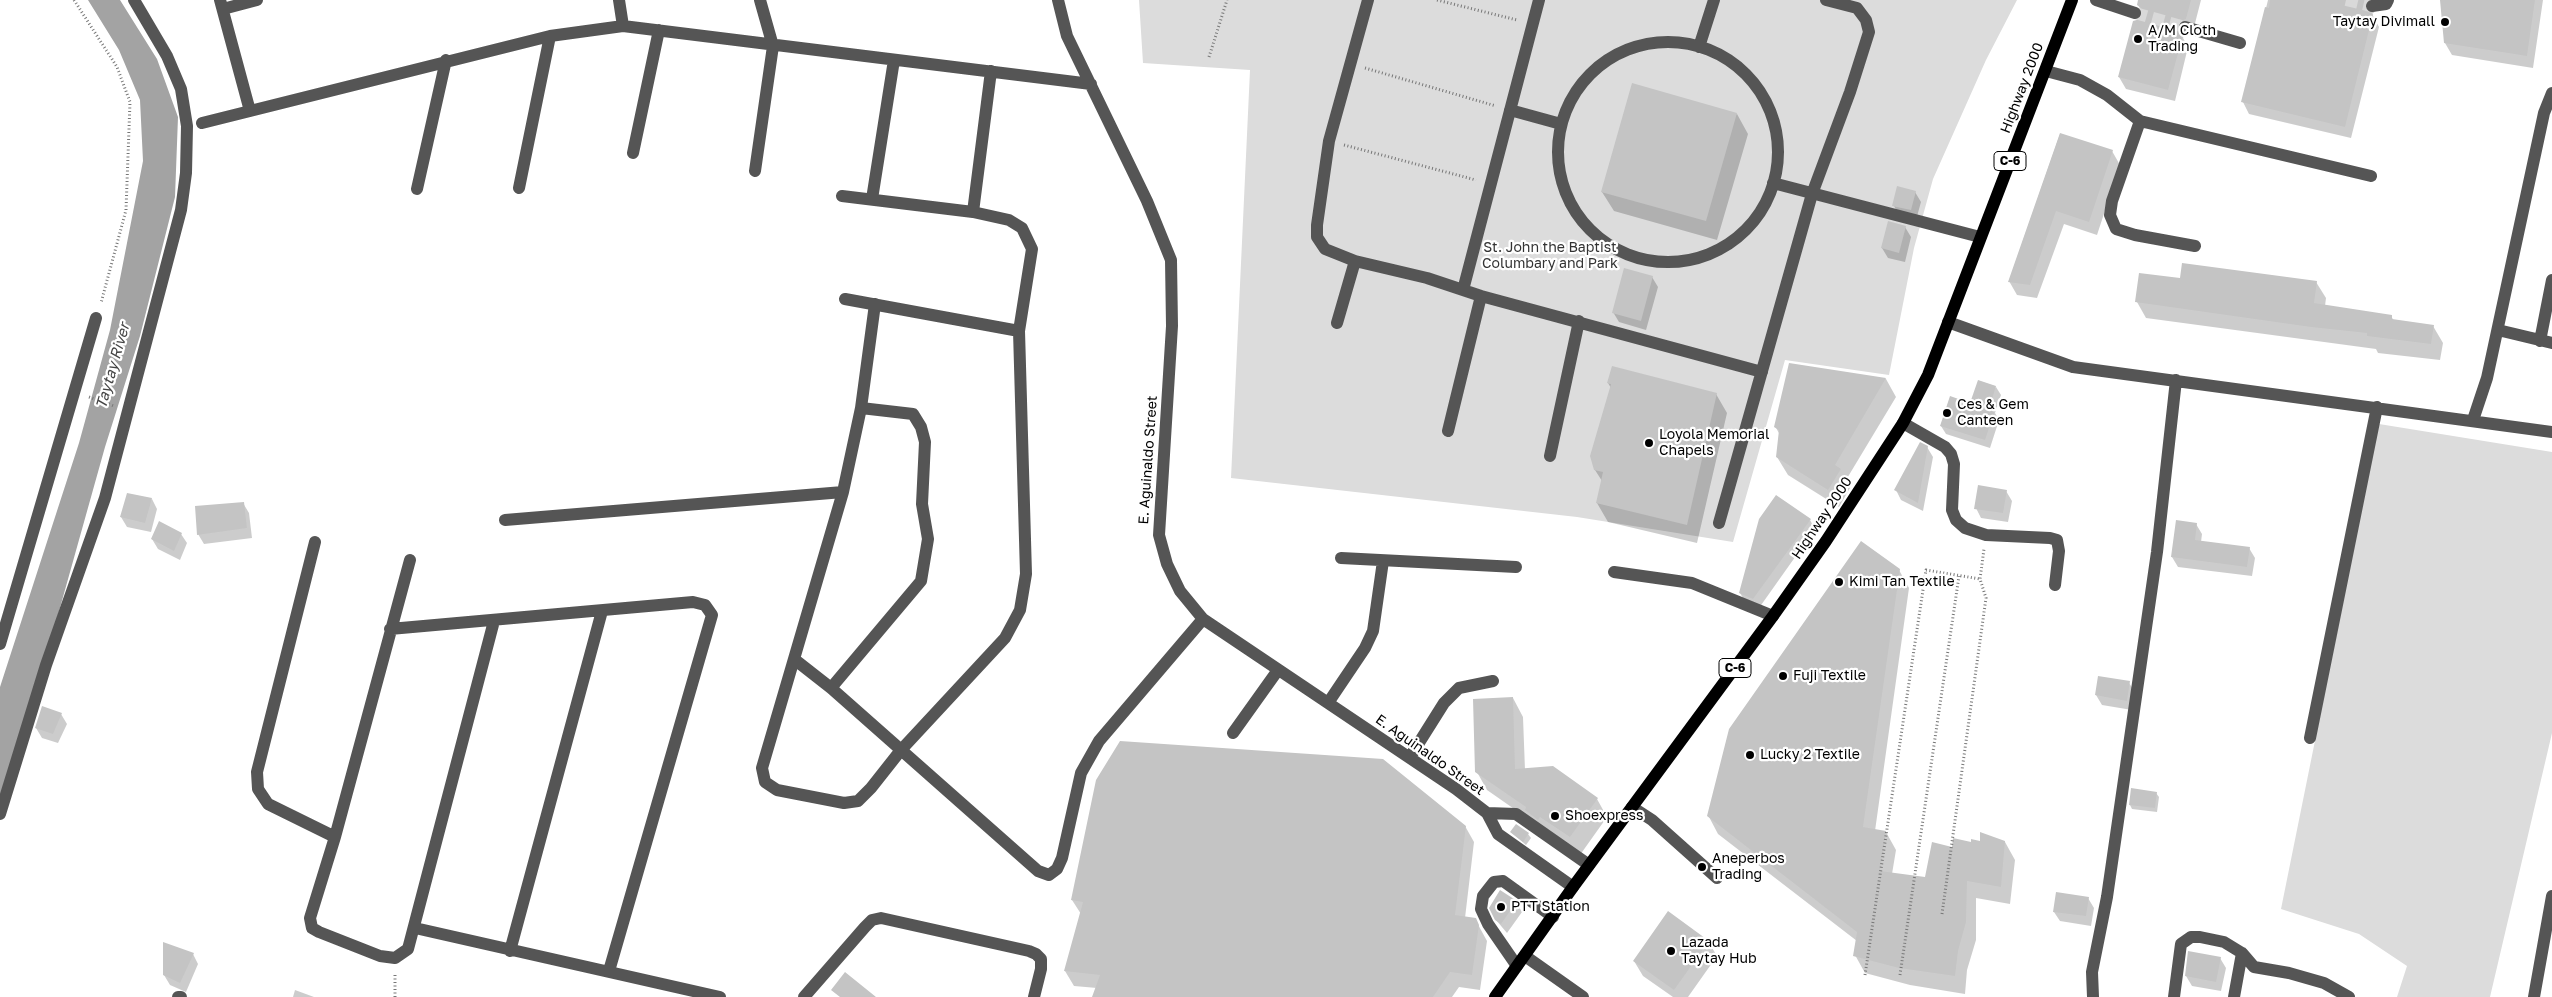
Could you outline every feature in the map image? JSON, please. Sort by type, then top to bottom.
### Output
[{"type":"main road","name":"Highway 2000","points":[[1495,997],[1573,887],[1773,616],[1826,541],[1903,423],[1928,375],[2072,0]]},
{"type":"street","points":[[0,814],[46,665],[105,498],[175,241],[181,210],[186,173],[187,126],[181,89],[167,56],[134,0]]},
{"type":"street","points":[[250,111],[221,4],[257,0]]},
{"type":"street","points":[[619,0],[623,26]]},
{"type":"street","points":[[756,171],[773,46],[760,0]]},
{"type":"street","name":"E. Aguinaldo Street","points":[[1058,0],[1067,36],[1147,201],[1170,260],[1172,326],[1159,535],[1167,564],[1180,591],[1203,619],[1410,757],[1488,813],[1498,834],[1573,887]]},
{"type":"street","points":[[1368,0],[1329,140],[1317,224],[1317,237],[1325,249],[1355,261],[1427,278],[1481,296],[1762,372]]},
{"type":"street","points":[[1463,290],[1539,0]]},
{"type":"street","points":[[1700,47],[1714,0]]},
{"type":"street","points":[[1719,523],[1812,194],[1850,92],[1869,32],[1866,20],[1857,8],[1826,0]]},
{"type":"street","points":[[2096,0],[2135,13]]},
{"type":"street","points":[[2372,6],[2386,4],[2388,0]]},
{"type":"street","points":[[202,123],[446,60],[550,36],[623,26],[1091,84]]},
{"type":"street","points":[[2184,27],[2240,43]]},
{"type":"street","points":[[633,153],[659,30]]},
{"type":"street","points":[[520,188],[550,36]]},
{"type":"street","points":[[1656,43],[1682,43],[1700,47],[1730,62],[1744,72],[1765,100],[1772,116],[1778,149],[1773,183],[1757,216],[1732,241],[1700,257],[1682,261],[1646,260],[1612,248],[1598,237],[1574,210],[1560,178],[1558,142],[1561,124],[1566,108],[1581,85],[1599,66],[1614,56],[1630,49],[1656,43]]},
{"type":"street","points":[[417,189],[446,60]]},
{"type":"street","points":[[872,199],[894,60]]},
{"type":"street","points":[[973,212],[991,71]]},
{"type":"street","points":[[2046,71],[2087,84],[2107,95],[2140,120],[2372,176]]},
{"type":"street","points":[[2473,420],[2487,378],[2544,113],[2552,93]]},
{"type":"street","points":[[1510,110],[1561,124]]},
{"type":"street","points":[[2140,120],[2112,202],[2110,215],[2113,222],[2116,228],[2135,235],[2195,246]]},
{"type":"street","points":[[1773,183],[1980,237]]},
{"type":"street","points":[[842,196],[973,212],[1009,220],[1022,228],[1032,248],[1019,331],[1026,574],[1020,610],[1004,638],[901,750],[871,788],[858,801],[844,803],[777,790],[765,782],[762,768],[844,492],[861,408],[875,304]]},
{"type":"street","points":[[1337,323],[1355,261]]},
{"type":"street","points":[[2498,330],[2546,342],[2552,280]]},
{"type":"street","points":[[1448,431],[1481,296]]},
{"type":"street","points":[[845,299],[1019,331]]},
{"type":"street","points":[[0,644],[96,318]]},
{"type":"street","points":[[1550,456],[1579,321]]},
{"type":"street","points":[[1948,322],[2073,367],[2552,432]]},
{"type":"street","points":[[2093,997],[2092,972],[2107,897],[2157,552],[2176,380]]},
{"type":"street","points":[[2310,738],[2377,407]]},
{"type":"street","points":[[831,688],[921,581],[928,539],[922,504],[925,442],[921,427],[913,414],[861,408]]},
{"type":"street","points":[[1903,423],[1945,446],[1951,454],[1954,464],[1952,510],[1956,520],[1964,528],[1986,535],[2050,538],[2057,540],[2059,550],[2055,585]]},
{"type":"street","points":[[505,520],[844,492]]},
{"type":"street","points":[[315,542],[257,772],[258,789],[268,804],[335,837]]},
{"type":"street","points":[[1341,558],[1516,567]]},
{"type":"street","points":[[410,560],[390,628],[335,837],[310,918],[312,928],[380,956],[395,958],[408,949],[494,621]]},
{"type":"street","points":[[1328,703],[1365,648],[1373,631],[1384,561]]},
{"type":"street","points":[[1614,572],[1692,582],[1773,616]]},
{"type":"street","points":[[390,628],[494,621],[692,602],[705,604],[712,615],[609,971]]},
{"type":"street","points":[[510,951],[602,610]]},
{"type":"street","points":[[794,659],[831,688],[1038,871],[1049,875],[1057,868],[1062,858],[1082,773],[1099,741],[1203,619]]},
{"type":"street","points":[[1233,733],[1278,670]]},
{"type":"street","points":[[1410,757],[1444,703],[1459,688],[1493,681]]},
{"type":"street","points":[[1632,807],[1652,820],[1717,878]]},
{"type":"street","name":"E. Aguinaldo Street","points":[[1488,813],[1516,814],[1589,866]]},
{"type":"street","points":[[1553,917],[1503,881],[1494,882],[1484,896],[1481,909],[1488,924],[1521,961],[1583,997]]},
{"type":"street","points":[[2534,997],[2552,896]]},
{"type":"street","points":[[804,997],[865,927],[872,920],[881,918],[1029,950],[1041,959],[1041,969],[1034,997]]},
{"type":"street","points":[[415,928],[720,997]]},
{"type":"street","points":[[2174,997],[2179,949],[2185,940],[2200,937],[2224,942],[2242,952],[2254,967],[2289,973],[2324,983],[2349,997]]},
{"type":"street","points":[[2234,997],[2242,952]]},
{"type":"path","points":[[74,0],[117,67],[130,102],[126,210],[96,318]]},
{"type":"path","points":[[1208,57],[1227,0]]},
{"type":"path","points":[[1437,0],[1532,23]]},
{"type":"path","points":[[1350,64],[1510,110]]},
{"type":"path","points":[[1329,140],[1492,185]]},
{"type":"path","points":[[88,396],[119,408]]},
{"type":"path","points":[[1942,914],[1986,598],[1980,579],[1986,535]]},
{"type":"path","points":[[1865,975],[1926,570],[1980,579]]},
{"type":"path","points":[[1900,975],[1959,576]]},
{"type":"path","points":[[395,958],[395,997]]},
{"type":"green space","name":"St. John the Baptist Columbary and Park","points":[[1139,0],[2017,0],[1986,60],[1933,179],[1914,248],[1889,375],[1785,360],[1733,542],[1577,517],[1231,478],[1250,70],[1143,63]]},
{"type":"green space","points":[[2379,424],[2552,452],[2552,733],[2490,997],[2397,997],[2407,966],[2359,934],[2281,909]]},
{"type":"water","name":"Taytay River","points":[[88,0],[120,0],[157,59],[178,117],[175,197],[140,336],[105,447],[56,622],[0,796],[0,687],[79,443],[110,330],[143,161],[140,100],[119,50]]},
{"type":"building","points":[[2138,0],[2191,0],[2186,19],[2180,21],[2177,25],[2179,32],[2183,35],[2168,90],[2118,77],[2133,21],[2140,19],[2143,15],[2141,8],[2137,5]]},
{"type":"building","points":[[2270,0],[2367,0],[2364,7],[2365,11],[2373,14],[2345,127],[2241,102],[2265,7],[2269,8]]},
{"type":"building","name":"Taytay Divimall","points":[[2440,0],[2535,0],[2527,56],[2444,43]]},
{"type":"building","points":[[1632,83],[1737,113],[1706,221],[1601,192]]},
{"type":"building","points":[[2060,133],[2113,150],[2089,222],[2056,211],[2030,285],[2008,282]]},
{"type":"building","points":[[1897,186],[1916,191],[1911,210],[1892,206]]},
{"type":"building","points":[[1888,221],[1906,226],[1899,253],[1881,248]]},
{"type":"building","points":[[2182,263],[2317,281],[2314,303],[2392,315],[2392,319],[2434,325],[2431,344],[2367,336],[2367,333],[2135,302],[2139,273],[2180,278]]},
{"type":"building","points":[[1624,268],[1653,276],[1641,321],[1612,313]]},
{"type":"building","points":[[1789,363],[1886,378],[1835,465],[1841,469],[1828,490],[1776,457],[1779,430],[1774,427]]},
{"type":"building","name":"Loyola Memorial Chapels","points":[[1612,366],[1717,393],[1687,525],[1596,503],[1603,472],[1594,470],[1590,456],[1611,384],[1607,383]]},
{"type":"building","points":[[1978,380],[1996,386],[1989,409],[1995,410],[1985,440],[1940,426],[1950,396],[1970,403]]},
{"type":"building","points":[[1920,442],[1928,446],[1918,503],[1894,490]]},
{"type":"building","points":[[1978,485],[2007,490],[2003,513],[1974,509]]},
{"type":"building","points":[[127,493],[152,498],[145,523],[120,517]]},
{"type":"building","points":[[1776,495],[1811,519],[1753,599],[1739,593],[1759,519]]},
{"type":"building","points":[[244,502],[247,528],[197,535],[195,506]]},
{"type":"building","points":[[2176,520],[2197,523],[2195,540],[2250,547],[2247,567],[2171,557]]},
{"type":"building","points":[[159,521],[182,533],[174,551],[151,539]]},
{"type":"building","points":[[1861,541],[1900,569],[1863,827],[1886,831],[1880,871],[1925,877],[1932,842],[1952,847],[1953,838],[1971,842],[1971,839],[1980,841],[1980,832],[2005,841],[2001,887],[1967,881],[1966,922],[1958,951],[1955,976],[1899,968],[1853,956],[1857,932],[1707,816],[1729,729]]},
{"type":"building","points":[[2098,676],[2130,681],[2127,701],[2095,695]]},
{"type":"building","points":[[1513,697],[1515,769],[1553,766],[1598,798],[1570,837],[1540,817],[1538,820],[1525,810],[1526,807],[1475,772],[1473,699]]},
{"type":"building","points":[[42,706],[62,713],[53,734],[35,728]]},
{"type":"building","points":[[1120,741],[1383,759],[1466,826],[1455,915],[1476,918],[1479,925],[1472,975],[1450,972],[1433,997],[1092,997],[1100,975],[1064,971],[1083,902],[1071,900],[1096,780]]},
{"type":"building","points":[[2131,788],[2157,792],[2155,808],[2129,805]]},
{"type":"building","points":[[1516,824],[1529,833],[1523,842],[1510,832]]},
{"type":"building","name":"PTT Station","points":[[1500,890],[1517,901],[1501,924],[1495,920],[1489,908]]},
{"type":"building","points":[[2056,892],[2089,897],[2086,916],[2053,912]]},
{"type":"building","name":"Lazada Taytay Hub","points":[[1668,911],[1709,941],[1674,990],[1633,961]]},
{"type":"building","points":[[163,942],[194,953],[180,983],[163,975]]},
{"type":"building","points":[[2188,951],[2221,957],[2216,982],[2185,976]]},
{"type":"building","points":[[845,972],[876,997],[840,997],[831,990]]},
{"type":"tunnel","points":[[2346,0],[2372,6]]},
{"type":"tunnel","points":[[2135,13],[2185,27]]},
{"type":"place","name":"Taytay Divimall","points":[[2445,22]]},
{"type":"place","name":"A/M Cloth Trading","points":[[2138,39]]},
{"type":"place","name":"Ces & Gem Canteen","points":[[1947,413]]},
{"type":"place","name":"Loyola Memorial Chapels","points":[[1649,443]]},
{"type":"place","name":"Kimi Tan Textile","points":[[1839,582]]},
{"type":"place","name":"Fuji Textile","points":[[1783,676]]},
{"type":"place","name":"Lucky 2 Textile","points":[[1750,755]]},
{"type":"place","name":"Shoexpress","points":[[1555,816]]},
{"type":"place","name":"Aneperbos Trading","points":[[1702,867]]},
{"type":"place","name":"PTT Station","points":[[1501,907]]},
{"type":"place","name":"Lazada Taytay Hub","points":[[1671,951]]}]
